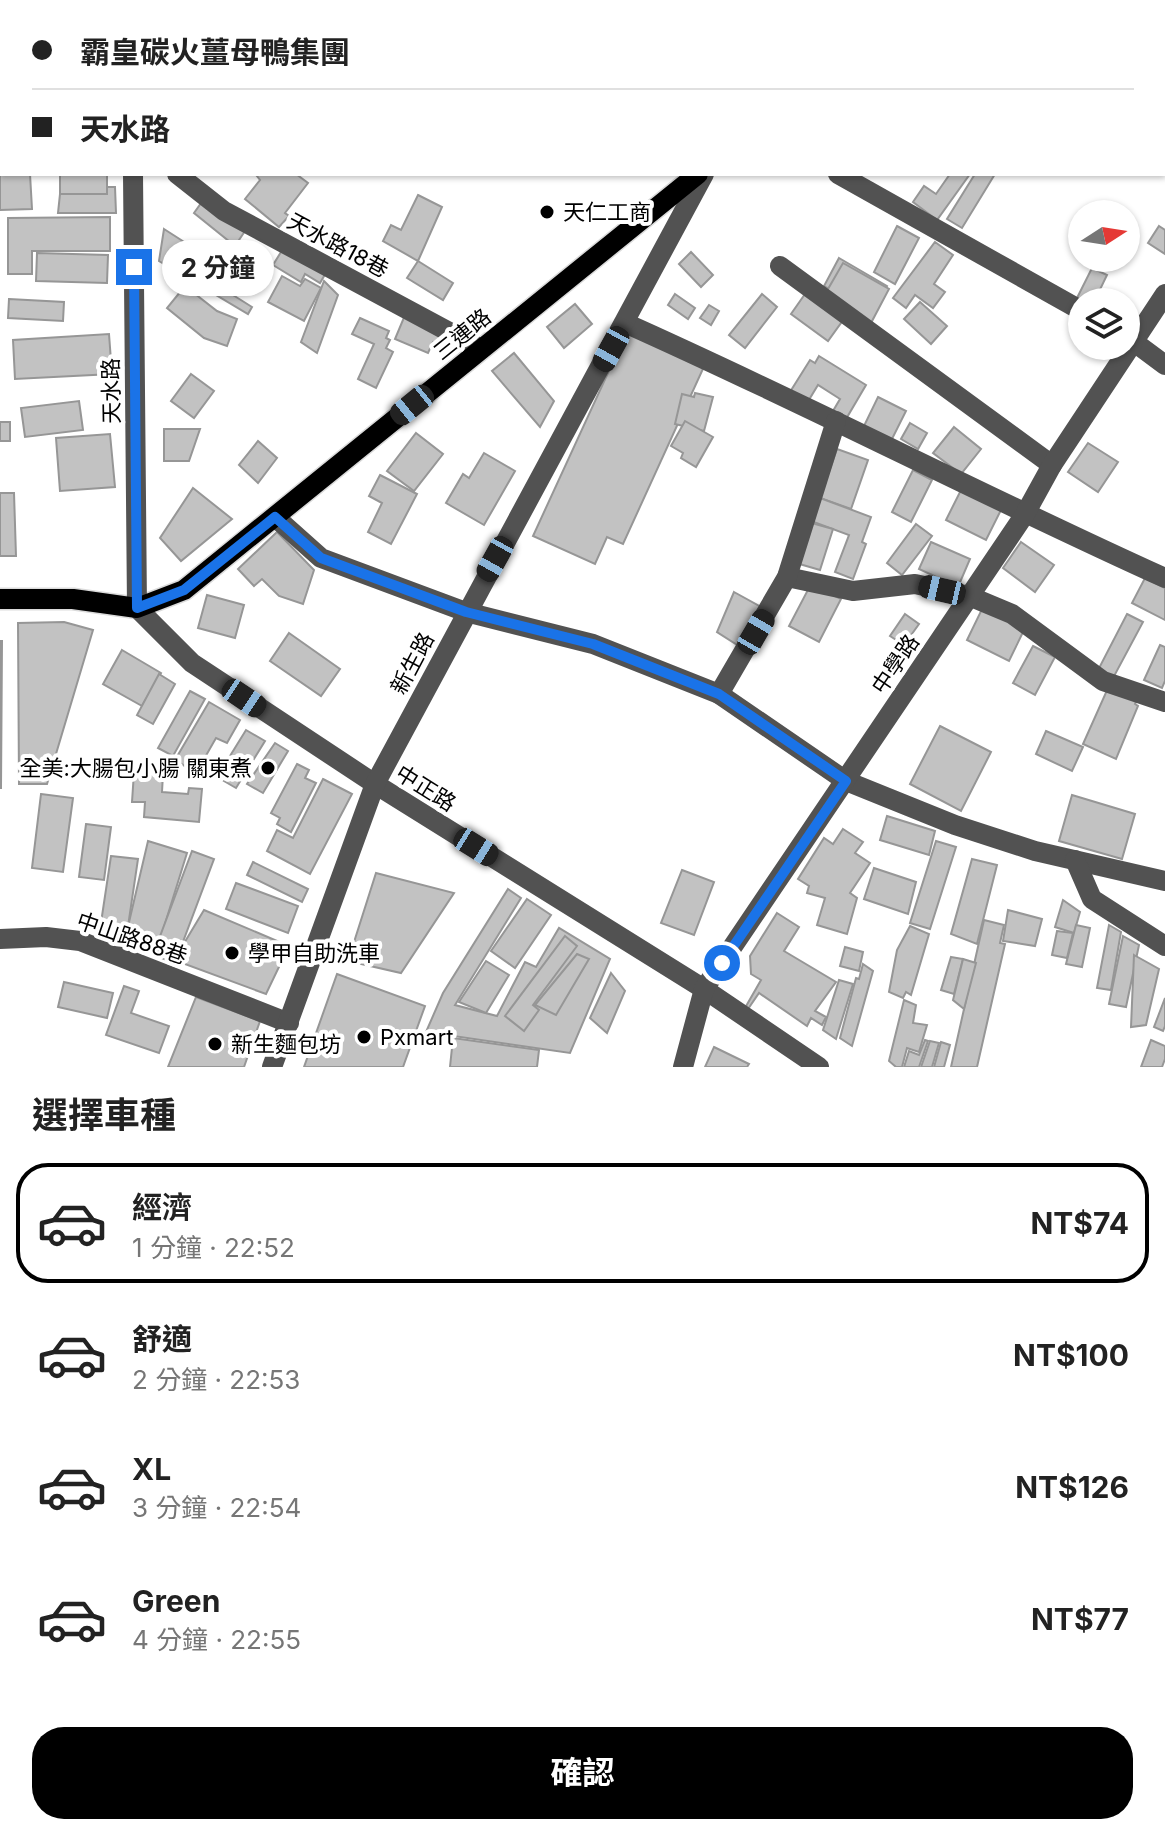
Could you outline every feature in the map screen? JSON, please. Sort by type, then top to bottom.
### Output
[{"type":"main road","name":"三連路","points":[[137,608],[184,590],[696,176]]},
{"type":"main road","points":[[0,599],[73,599],[137,608]]},
{"type":"street","name":"天水路","points":[[133,176],[137,608]]},
{"type":"street","name":"天水路18巷","points":[[180,176],[224,211],[481,349]]},
{"type":"street","name":"新生路","points":[[272,1067],[375,784],[703,176]]},
{"type":"street","points":[[842,176],[1068,303]]},
{"type":"street","points":[[780,266],[1052,465]]},
{"type":"street","name":"中學路","points":[[1140,325],[1165,294]]},
{"type":"street","points":[[625,323],[1165,578]]},
{"type":"street","points":[[1140,346],[1165,365]]},
{"type":"street","name":"中學路","points":[[683,1067],[704,989],[1025,514],[1116,360]]},
{"type":"street","points":[[719,694],[787,577],[836,421]]},
{"type":"street","points":[[275,517],[321,558],[466,612],[593,644],[719,694],[846,781],[955,825],[1035,851],[1165,881]]},
{"type":"street","points":[[787,577],[853,591],[915,584],[969,596],[1012,614],[1103,681],[1165,702]]},
{"type":"street","name":"中正路","points":[[137,608],[192,663],[375,784],[704,989],[819,1067]]},
{"type":"street","points":[[1075,860],[1092,899],[1165,946]]},
{"type":"street","name":"中山路88巷","points":[[0,939],[46,937],[80,941],[289,1023]]},
{"type":"building","points":[[0,176],[30,176],[32,209],[0,210]]},
{"type":"building","points":[[60,176],[107,176],[107,194],[60,194]]},
{"type":"building","points":[[257,176],[299,176],[308,183],[285,213],[289,216],[279,227],[245,199],[260,180]]},
{"type":"building","points":[[949,176],[969,176],[937,220],[913,202],[924,186],[936,194]]},
{"type":"building","points":[[974,176],[994,176],[962,228],[947,219]]},
{"type":"building","points":[[107,187],[115,187],[116,213],[58,213],[60,194],[107,194]]},
{"type":"building","points":[[418,195],[442,207],[418,261],[383,241],[391,225],[401,230]]},
{"type":"building","points":[[204,199],[245,231],[235,246],[194,213]]},
{"type":"building","points":[[110,217],[110,251],[32,251],[32,274],[8,274],[8,218]]},
{"type":"building","points":[[897,226],[919,238],[895,284],[874,272]]},
{"type":"building","points":[[1159,226],[1165,230],[1165,254],[1148,243]]},
{"type":"building","points":[[164,229],[192,247],[182,263],[252,307],[248,314],[159,261]]},
{"type":"building","points":[[289,239],[331,264],[320,283],[305,274],[301,282],[273,265]]},
{"type":"building","points":[[935,242],[953,255],[934,284],[945,292],[933,308],[915,295],[906,308],[893,298]]},
{"type":"building","points":[[691,252],[713,275],[701,287],[679,264]]},
{"type":"building","points":[[37,253],[108,255],[107,283],[36,281]]},
{"type":"building","points":[[839,258],[887,286],[871,313],[824,286]]},
{"type":"building","points":[[418,261],[453,283],[443,300],[407,278]]},
{"type":"building","points":[[843,263],[889,289],[871,323],[824,296]]},
{"type":"building","points":[[1090,272],[1107,275],[1101,288],[1082,288]]},
{"type":"building","points":[[282,276],[300,286],[305,279],[321,288],[304,321],[268,302]]},
{"type":"building","points":[[324,281],[338,295],[317,353],[301,342]]},
{"type":"building","points":[[185,286],[217,311],[237,319],[227,346],[204,338],[167,308]]},
{"type":"building","points":[[675,294],[695,308],[688,319],[668,305]]},
{"type":"building","points":[[762,294],[777,307],[745,348],[729,335]]},
{"type":"building","points":[[805,294],[846,316],[828,341],[791,314]]},
{"type":"building","points":[[9,299],[64,302],[63,321],[8,318]]},
{"type":"building","points":[[920,302],[947,326],[931,344],[904,319]]},
{"type":"building","points":[[575,304],[592,324],[564,348],[547,327]]},
{"type":"building","points":[[709,305],[719,311],[711,325],[700,318]]},
{"type":"building","points":[[405,315],[457,336],[451,350],[433,342],[428,353],[395,339]]},
{"type":"building","points":[[360,318],[389,331],[386,338],[390,340],[386,348],[393,352],[376,388],[358,379],[374,344],[352,334]]},
{"type":"building","points":[[630,325],[707,360],[623,544],[607,537],[595,564],[533,536]]},
{"type":"building","points":[[109,334],[112,374],[15,379],[13,340]]},
{"type":"building","points":[[514,353],[554,401],[540,427],[492,371]]},
{"type":"building","points":[[819,356],[866,385],[846,419],[833,411],[840,399],[818,385],[807,403],[790,392],[810,360],[815,363]]},
{"type":"building","points":[[191,374],[214,391],[194,418],[171,401]]},
{"type":"building","points":[[695,393],[713,397],[704,431],[675,424],[682,394],[694,397]]},
{"type":"building","points":[[878,397],[906,411],[891,441],[863,428]]},
{"type":"building","points":[[79,401],[83,430],[25,437],[21,408]]},
{"type":"building","points":[[685,421],[713,437],[696,467],[681,458],[683,453],[671,446]]},
{"type":"building","points":[[0,422],[10,422],[10,441],[0,441]]},
{"type":"building","points":[[910,423],[927,433],[918,449],[901,439]]},
{"type":"building","points":[[954,427],[981,449],[961,474],[933,453]]},
{"type":"building","points":[[164,429],[200,429],[189,461],[164,461]]},
{"type":"building","points":[[416,433],[443,454],[414,491],[387,471]]},
{"type":"building","points":[[110,434],[115,487],[60,491],[56,438]]},
{"type":"building","points":[[258,441],[277,458],[258,483],[239,465]]},
{"type":"building","points":[[1088,443],[1118,462],[1098,492],[1068,472]]},
{"type":"building","points":[[837,449],[868,460],[851,509],[820,498]]},
{"type":"building","points":[[484,453],[515,471],[484,525],[446,503],[463,474],[469,478]]},
{"type":"building","points":[[913,470],[932,480],[911,522],[892,512]]},
{"type":"building","points":[[380,475],[417,494],[391,544],[368,532],[382,503],[369,496]]},
{"type":"building","points":[[193,488],[232,519],[181,561],[160,538]]},
{"type":"building","points":[[961,490],[1001,510],[986,540],[946,520]]},
{"type":"building","points":[[0,493],[14,493],[16,556],[0,556]]},
{"type":"building","points":[[820,498],[871,517],[862,542],[866,544],[853,579],[835,572],[849,535],[811,521]]},
{"type":"building","points":[[808,522],[833,529],[820,570],[796,563]]},
{"type":"building","points":[[916,524],[932,536],[902,575],[887,563]]},
{"type":"building","points":[[277,532],[314,570],[303,604],[279,596],[262,579],[254,586],[238,569]]},
{"type":"building","points":[[931,542],[970,559],[958,587],[919,569]]},
{"type":"building","points":[[1021,542],[1054,565],[1035,592],[1003,568]]},
{"type":"building","points":[[1145,578],[1165,588],[1165,620],[1132,603]]},
{"type":"building","points":[[811,584],[841,599],[819,642],[789,626]]},
{"type":"building","points":[[734,592],[761,607],[742,648],[717,632]]},
{"type":"building","points":[[207,595],[244,605],[235,638],[198,628]]},
{"type":"building","points":[[983,607],[1025,628],[1009,661],[967,640]]},
{"type":"building","points":[[905,614],[919,624],[904,645],[890,636]]},
{"type":"building","points":[[1127,614],[1143,622],[1112,680],[1097,672]]},
{"type":"building","points":[[64,622],[93,630],[47,784],[19,784],[18,623]]},
{"type":"building","points":[[289,633],[340,669],[321,696],[270,661]]},
{"type":"building","points":[[2,641],[1,788],[0,788]]},
{"type":"building","points":[[1160,645],[1165,647],[1165,681],[1162,688],[1144,680]]},
{"type":"building","points":[[1033,646],[1055,657],[1035,695],[1013,683]]},
{"type":"building","points":[[122,650],[161,673],[142,706],[103,684]]},
{"type":"building","points":[[159,674],[175,684],[153,724],[137,715]]},
{"type":"building","points":[[1108,688],[1137,700],[1135,704],[1138,706],[1116,759],[1083,744]]},
{"type":"building","points":[[190,691],[205,699],[173,756],[158,748]]},
{"type":"building","points":[[209,702],[240,720],[227,743],[216,738],[196,773],[175,760]]},
{"type":"building","points":[[940,726],[991,752],[961,811],[910,784]]},
{"type":"building","points":[[246,730],[265,741],[236,788],[217,777]]},
{"type":"building","points":[[1046,731],[1083,747],[1072,771],[1036,754]]},
{"type":"building","name":"全美:大腸包小腸 關東煮","points":[[275,743],[288,751],[263,793],[247,784]]},
{"type":"building","points":[[297,764],[309,770],[305,778],[316,783],[291,832],[277,824],[280,818],[271,813]]},
{"type":"building","points":[[134,772],[163,774],[162,792],[188,794],[189,788],[202,789],[199,822],[144,817],[145,802],[132,802]]},
{"type":"building","points":[[323,779],[352,794],[310,874],[267,851],[277,830],[293,838]]},
{"type":"building","points":[[41,794],[73,798],[63,872],[32,868]]},
{"type":"building","points":[[1072,795],[1135,814],[1122,859],[1059,841]]},
{"type":"building","points":[[887,816],[935,831],[929,855],[880,840]]},
{"type":"building","points":[[86,824],[111,827],[104,880],[79,877]]},
{"type":"building","points":[[843,829],[863,842],[855,853],[870,863],[850,893],[857,898],[847,934],[817,925],[825,898],[807,893],[809,886],[798,879],[824,838],[833,844]]},
{"type":"building","points":[[148,841],[187,853],[159,943],[126,935]]},
{"type":"building","points":[[936,841],[956,847],[930,929],[910,923]]},
{"type":"building","points":[[192,851],[214,859],[175,963],[153,955]]},
{"type":"building","points":[[111,856],[138,859],[126,940],[99,936]]},
{"type":"building","points":[[972,859],[997,865],[977,944],[951,934]]},
{"type":"building","points":[[253,862],[308,889],[302,902],[247,875]]},
{"type":"building","points":[[874,868],[916,882],[908,914],[864,899]]},
{"type":"building","points":[[682,870],[714,882],[694,935],[661,923]]},
{"type":"building","points":[[376,873],[454,893],[401,973],[348,961]]},
{"type":"building","points":[[236,883],[298,906],[288,933],[226,909]]},
{"type":"building","points":[[508,889],[521,898],[455,1005],[497,1016],[525,962],[536,967],[559,928],[610,959],[570,1053],[426,1032],[443,993]]},
{"type":"building","points":[[527,899],[551,915],[515,968],[491,951]]},
{"type":"building","points":[[1063,900],[1080,912],[1074,933],[1055,927]]},
{"type":"building","name":"學甲自助洗車","points":[[204,910],[289,946],[266,994],[174,960]]},
{"type":"building","points":[[1008,910],[1042,919],[1035,946],[1003,941]]},
{"type":"building","points":[[777,913],[799,927],[784,951],[836,982],[815,1011],[826,1017],[822,1025],[811,1018],[807,1026],[759,993],[748,1009],[745,1008],[761,980],[751,974],[750,956]]},
{"type":"building","points":[[984,920],[1004,925],[1000,943],[1005,944],[977,1067],[951,1067]]},
{"type":"building","points":[[1076,925],[1090,928],[1082,967],[1066,964]]},
{"type":"building","points":[[1109,925],[1121,932],[1111,990],[1097,988]]},
{"type":"building","points":[[910,926],[929,934],[911,995],[906,992],[903,998],[889,992],[897,950]]},
{"type":"building","points":[[1057,931],[1073,933],[1067,958],[1052,955]]},
{"type":"building","points":[[565,936],[577,946],[533,1005],[539,1010],[524,1031],[505,1016]]},
{"type":"building","points":[[1123,936],[1139,945],[1126,1007],[1109,1004]]},
{"type":"building","points":[[845,947],[863,952],[859,971],[840,966]]},
{"type":"building","points":[[577,954],[589,959],[556,1015],[535,1005]]},
{"type":"building","points":[[1134,955],[1159,969],[1146,1025],[1131,1027]]},
{"type":"building","points":[[951,957],[963,959],[954,994],[941,990]]},
{"type":"building","points":[[963,959],[976,963],[964,1009],[953,1000]]},
{"type":"building","points":[[486,961],[509,975],[486,1013],[459,1002]]},
{"type":"building","points":[[863,964],[873,971],[852,1046],[840,1038],[856,978],[859,979]]},
{"type":"building","points":[[611,973],[625,991],[607,1033],[590,1018]]},
{"type":"building","name":"Pxmart","points":[[337,974],[425,1006],[403,1067],[304,1067]]},
{"type":"building","points":[[839,980],[853,984],[836,1039],[823,1030]]},
{"type":"building","points":[[64,982],[113,993],[107,1018],[58,1007]]},
{"type":"building","points":[[124,986],[139,991],[131,1013],[169,1026],[159,1053],[106,1035]]},
{"type":"building","name":"新生麵包坊","points":[[196,997],[260,1021],[244,1067],[168,1067]]},
{"type":"building","points":[[1165,998],[1165,1026],[1163,1031],[1154,1027]]},
{"type":"building","points":[[904,1000],[916,1005],[913,1023],[927,1025],[919,1052],[907,1048],[902,1067],[896,1067],[889,1061]]},
{"type":"building","points":[[453,1038],[539,1050],[537,1067],[450,1067]]},
{"type":"building","points":[[925,1040],[928,1041],[919,1067],[904,1067],[909,1051],[919,1055]]},
{"type":"building","points":[[1151,1040],[1165,1046],[1162,1067],[1141,1067]]},
{"type":"building","points":[[930,1041],[939,1043],[932,1067],[921,1067]]},
{"type":"building","points":[[941,1042],[950,1045],[944,1067],[934,1067]]},
{"type":"building","points":[[714,1047],[749,1064],[747,1067],[705,1067]]},
{"type":"place","name":"天仁工商","points":[[547,212]]},
{"type":"place","name":"全美:大腸包小腸 關東煮","points":[[268,768]]},
{"type":"place","name":"學甲自助洗車","points":[[232,953]]},
{"type":"place","name":"Pxmart","points":[[364,1037]]},
{"type":"place","name":"新生麵包坊","points":[[215,1044]]},
{"type":"route","points":[[134,267],[137,608],[184,590],[275,517],[321,558],[466,612],[593,644],[719,694],[846,781],[722,963]]}]
